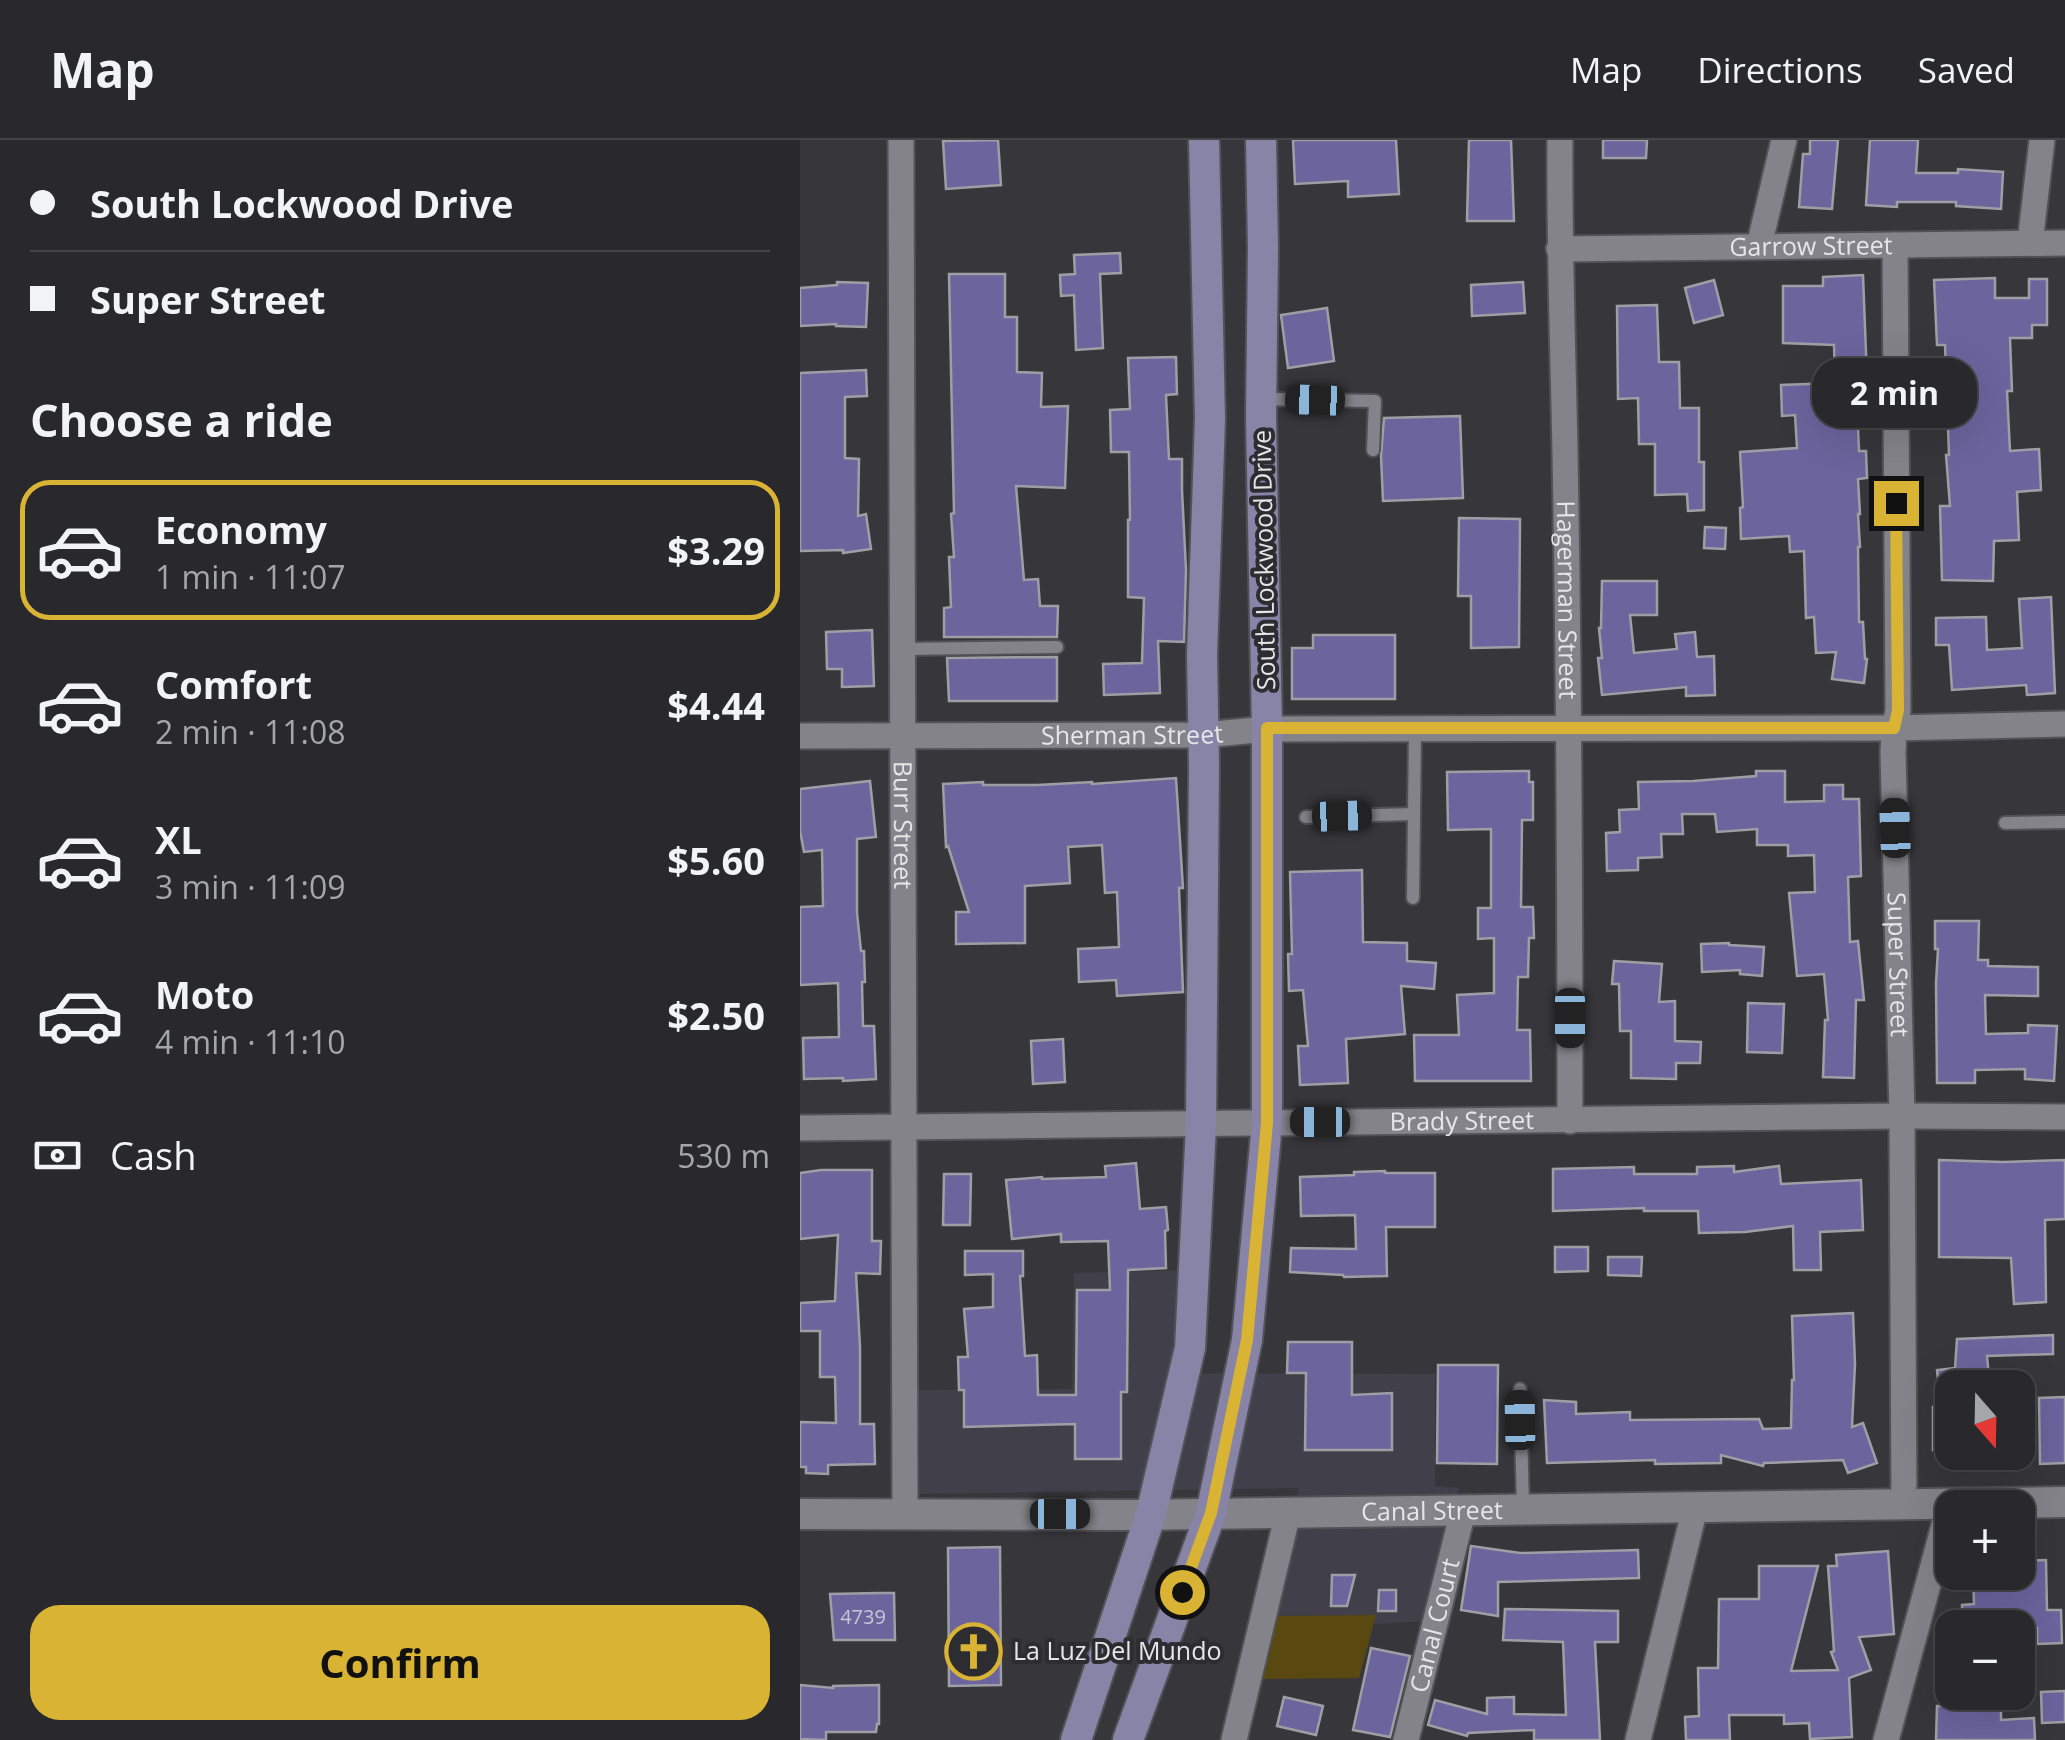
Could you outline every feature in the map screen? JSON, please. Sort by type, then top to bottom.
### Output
[{"type":"main road","name":"South Lockwood Drive","points":[[1076,1740],[1151,1514],[1190,1348],[1202,1126],[1202,656],[1210,420],[1204,140]]},
{"type":"main road","name":"South Lockwood Drive","points":[[1128,1740],[1211,1513],[1247,1340],[1267,1123],[1261,140]]},
{"type":"main road","points":[[1210,420],[1261,408]]},
{"type":"street","name":"Burr Street","points":[[902,140],[905,1512]]},
{"type":"street","name":"Hagerman Street","points":[[1560,140],[1570,1121]]},
{"type":"street","points":[[1758,246],[1784,140]]},
{"type":"street","points":[[2030,243],[2042,140]]},
{"type":"street","name":"Garrow Street","points":[[1559,248],[2065,243]]},
{"type":"street","name":"Super Street","points":[[1895,246],[1898,710],[1894,728],[1904,1504]]},
{"type":"street","name":"Sherman Street","points":[[800,736],[1204,735],[1267,728],[1894,728],[2065,724]]},
{"type":"street","name":"Brady Street","points":[[800,1128],[2065,1117]]},
{"type":"street","name":"Canal Street","points":[[2035,1502],[2065,1502]]},
{"type":"street","name":"Canal Street","points":[[800,1514],[1288,1513],[1935,1503]]},
{"type":"street","points":[[1638,1740],[1695,1508]]},
{"type":"street","name":"Canal Court","points":[[1406,1740],[1463,1511]]},
{"type":"street","points":[[1234,1740],[1288,1513]]},
{"type":"street","points":[[1886,1740],[1935,1559]]},
{"type":"lane","points":[[1261,408],[1374,402],[1373,450]]},
{"type":"lane","points":[[901,648],[1057,647]]},
{"type":"lane","points":[[1412,898],[1415,728]]},
{"type":"lane","points":[[1306,817],[1414,814]]},
{"type":"lane","points":[[2004,823],[2065,822]]},
{"type":"lane","points":[[1520,1390],[1522,1510]]},
{"type":"shaded area","points":[[1189,1270],[1173,1373],[1435,1374],[1435,1486],[1459,1488],[1431,1621],[1374,1624],[1375,1615],[1277,1616],[1299,1488],[920,1494],[919,1390],[1072,1389],[1074,1273]]},
{"type":"shaded area","points":[[1376,1615],[1359,1678],[1258,1679],[1277,1616]]},
{"type":"building","points":[[998,140],[1001,185],[946,189],[943,141]]},
{"type":"building","points":[[1293,140],[1396,140],[1399,194],[1348,197],[1348,181],[1295,184]]},
{"type":"building","points":[[1469,140],[1511,140],[1514,221],[1467,221]]},
{"type":"building","points":[[1603,140],[1647,140],[1646,158],[1603,158]]},
{"type":"building","points":[[1810,140],[1838,140],[1832,209],[1799,207],[1803,154],[1810,154]]},
{"type":"building","points":[[1870,140],[1918,140],[1916,173],[1958,173],[1958,169],[2003,172],[2001,209],[1956,206],[1956,202],[1897,202],[1897,207],[1866,205]]},
{"type":"building","points":[[1120,253],[1121,273],[1100,274],[1103,348],[1076,350],[1074,295],[1061,296],[1060,275],[1075,274],[1074,255]]},
{"type":"building","points":[[949,274],[1005,274],[1005,317],[1017,317],[1017,372],[1042,373],[1041,407],[1068,406],[1065,488],[1016,486],[1024,580],[1038,579],[1040,606],[1058,606],[1057,637],[944,637],[944,608],[951,607],[949,557],[954,557]]},
{"type":"building","points":[[1863,275],[1867,379],[1856,379],[1859,451],[1866,451],[1867,478],[1858,479],[1859,622],[1863,622],[1867,659],[1864,683],[1832,679],[1836,652],[1816,653],[1814,617],[1806,618],[1804,551],[1790,552],[1789,536],[1741,539],[1740,508],[1740,452],[1797,448],[1795,415],[1782,416],[1781,385],[1835,383],[1834,345],[1783,343],[1783,286],[1823,286],[1823,277]]},
{"type":"building","points":[[1995,278],[1995,298],[2029,298],[2029,279],[2047,279],[2047,325],[2032,325],[2032,338],[2010,338],[2012,391],[2007,391],[2010,451],[2039,449],[2041,490],[2017,492],[2019,540],[1994,541],[1993,581],[1942,580],[1940,506],[1950,506],[1949,455],[1945,345],[1937,345],[1934,280]]},
{"type":"building","points":[[1714,280],[1723,315],[1694,323],[1685,288]]},
{"type":"building","points":[[837,282],[868,283],[866,327],[800,326],[800,288]]},
{"type":"building","points":[[1523,282],[1525,313],[1472,316],[1471,285]]},
{"type":"building","points":[[1657,305],[1659,362],[1679,362],[1680,408],[1699,408],[1704,510],[1688,511],[1687,494],[1655,495],[1655,444],[1639,444],[1638,398],[1618,399],[1617,306]]},
{"type":"building","points":[[1327,308],[1334,361],[1288,368],[1281,315]]},
{"type":"building","points":[[1176,357],[1177,394],[1166,395],[1169,459],[1182,459],[1184,642],[1158,641],[1160,693],[1104,695],[1103,664],[1142,663],[1144,598],[1128,597],[1129,452],[1111,452],[1110,410],[1130,409],[1128,358]]},
{"type":"building","points":[[866,370],[867,396],[845,397],[845,458],[859,459],[858,516],[866,514],[871,549],[843,553],[800,551],[800,373]]},
{"type":"building","points":[[1460,416],[1463,498],[1383,501],[1384,418]]},
{"type":"building","points":[[1459,518],[1520,519],[1519,647],[1471,648],[1471,596],[1458,596]]},
{"type":"building","points":[[1705,527],[1726,528],[1725,549],[1704,548]]},
{"type":"building","points":[[1602,581],[1657,581],[1657,615],[1630,615],[1634,653],[1677,649],[1675,634],[1695,632],[1697,657],[1714,656],[1715,695],[1686,696],[1686,687],[1602,695],[1598,658],[1602,658]]},
{"type":"building","points":[[2051,597],[2055,693],[2027,695],[2026,685],[1952,690],[1949,645],[1936,645],[1936,618],[1986,617],[1987,650],[2022,648],[2019,599]]},
{"type":"building","points":[[872,630],[874,686],[842,687],[842,669],[827,669],[826,632]]},
{"type":"building","points":[[1313,635],[1395,635],[1395,699],[1292,699],[1292,648],[1313,648]]},
{"type":"building","points":[[1057,657],[1057,701],[949,701],[947,658]]},
{"type":"building","points":[[1529,771],[1529,782],[1533,782],[1533,820],[1522,820],[1521,907],[1533,907],[1534,938],[1529,938],[1528,977],[1518,977],[1517,1030],[1530,1030],[1531,1081],[1415,1081],[1414,1035],[1459,1035],[1457,995],[1494,993],[1494,938],[1478,939],[1478,908],[1491,908],[1491,829],[1448,830],[1447,772]]},
{"type":"building","points":[[1756,771],[1785,771],[1785,802],[1824,801],[1824,785],[1843,785],[1843,799],[1859,799],[1861,876],[1848,877],[1850,942],[1858,941],[1864,1000],[1856,1000],[1854,1078],[1823,1077],[1828,1020],[1824,974],[1797,976],[1789,893],[1815,892],[1814,855],[1788,856],[1788,845],[1757,845],[1757,829],[1717,832],[1715,814],[1682,814],[1683,834],[1661,834],[1662,857],[1638,858],[1638,870],[1607,871],[1606,833],[1620,832],[1619,810],[1639,809],[1638,782],[1756,776]]},
{"type":"building","points":[[1176,778],[1183,888],[1179,888],[1183,992],[1117,996],[1116,980],[1079,982],[1078,949],[1119,947],[1117,892],[1105,893],[1102,845],[1068,847],[1070,883],[1025,886],[1025,943],[956,944],[956,912],[969,912],[946,847],[943,784],[1092,784]]},
{"type":"building","points":[[870,781],[876,837],[857,839],[857,913],[864,951],[863,1026],[874,1026],[876,1079],[804,1079],[803,1038],[839,1037],[838,983],[800,985],[800,907],[823,906],[822,850],[804,852],[800,789]]},
{"type":"building","points":[[1362,870],[1363,942],[1407,943],[1407,961],[1436,963],[1434,989],[1401,986],[1405,1034],[1346,1039],[1348,1083],[1300,1085],[1298,1046],[1308,1046],[1303,990],[1289,991],[1290,872]]},
{"type":"building","points":[[1935,921],[1979,921],[1978,960],[1988,960],[1988,966],[2038,967],[2038,996],[1985,995],[1986,1034],[2028,1033],[2028,1025],[2057,1026],[2054,1081],[2025,1079],[2025,1069],[1975,1070],[1975,1083],[1937,1083]]},
{"type":"building","points":[[1701,944],[1764,947],[1762,976],[1740,974],[1740,970],[1702,972]]},
{"type":"building","points":[[1614,961],[1662,964],[1659,1002],[1675,1001],[1675,1041],[1701,1042],[1700,1063],[1676,1063],[1676,1079],[1631,1078],[1631,1031],[1620,1031],[1619,984],[1612,984]]},
{"type":"building","points":[[1748,1003],[1784,1004],[1782,1053],[1747,1052]]},
{"type":"building","points":[[1063,1039],[1065,1082],[1033,1084],[1031,1041]]},
{"type":"building","points":[[1939,1160],[2065,1160],[2065,1219],[2045,1220],[2046,1302],[2014,1304],[2011,1258],[1939,1257]]},
{"type":"building","points":[[1136,1163],[1140,1209],[1166,1207],[1168,1230],[1166,1268],[1128,1270],[1127,1392],[1121,1392],[1121,1459],[1075,1459],[1075,1424],[964,1427],[964,1390],[959,1390],[958,1357],[968,1357],[964,1309],[993,1307],[993,1274],[965,1275],[965,1251],[1023,1251],[1020,1276],[1025,1356],[1037,1355],[1038,1395],[1076,1395],[1077,1290],[1110,1290],[1108,1241],[1061,1242],[1061,1234],[1012,1239],[1006,1180],[1106,1177],[1105,1166]]},
{"type":"building","points":[[1734,1166],[1734,1172],[1779,1166],[1781,1184],[1861,1180],[1863,1230],[1820,1232],[1821,1270],[1794,1270],[1793,1226],[1699,1233],[1698,1211],[1553,1211],[1553,1169],[1634,1167],[1634,1174],[1697,1174],[1697,1167]]},
{"type":"building","points":[[872,1170],[872,1241],[881,1241],[880,1274],[856,1273],[860,1424],[874,1424],[875,1464],[828,1465],[828,1474],[806,1473],[806,1467],[800,1467],[800,1422],[836,1423],[835,1377],[820,1377],[820,1331],[800,1331],[800,1303],[835,1301],[838,1235],[800,1239],[800,1173]]},
{"type":"building","points":[[1385,1171],[1435,1173],[1435,1227],[1386,1227],[1387,1276],[1290,1272],[1291,1248],[1356,1249],[1355,1215],[1301,1216],[1300,1177]]},
{"type":"building","points":[[944,1174],[971,1174],[970,1225],[943,1225]]},
{"type":"building","points":[[1555,1247],[1588,1247],[1588,1271],[1555,1272]]},
{"type":"building","points":[[1608,1257],[1642,1257],[1641,1276],[1608,1275]]},
{"type":"building","points":[[1853,1313],[1852,1427],[1863,1423],[1877,1463],[1848,1473],[1843,1460],[1763,1466],[1721,1455],[1721,1463],[1547,1463],[1544,1400],[1576,1402],[1576,1414],[1630,1412],[1630,1420],[1759,1419],[1763,1429],[1791,1428],[1792,1316]]},
{"type":"building","points":[[2053,1335],[2053,1354],[1987,1356],[1988,1370],[1937,1370],[1955,1368],[1957,1339]]},
{"type":"building","points":[[1288,1342],[1352,1342],[1352,1395],[1392,1393],[1392,1450],[1305,1450],[1306,1373],[1287,1373]]},
{"type":"building","points":[[1438,1365],[1498,1365],[1497,1464],[1437,1463]]},
{"type":"building","points":[[2065,1397],[2065,1463],[2040,1464],[2039,1398]]},
{"type":"building","points":[[1933,1407],[1935,1407],[1935,1450]]},
{"type":"building","points":[[1471,1546],[1520,1553],[1638,1550],[1639,1578],[1498,1582],[1498,1616],[1461,1610]]},
{"type":"building","name":"La Luz Del Mundo","points":[[1000,1547],[1001,1685],[949,1686],[948,1548]]},
{"type":"building","points":[[1888,1551],[1894,1634],[1859,1637],[1871,1670],[1849,1678],[1852,1737],[1810,1739],[1809,1723],[1784,1724],[1784,1715],[1729,1715],[1730,1740],[1686,1740],[1685,1717],[1699,1716],[1698,1668],[1718,1668],[1719,1599],[1759,1599],[1759,1566],[1818,1566],[1791,1671],[1838,1670],[1831,1652],[1834,1651],[1828,1566],[1837,1566],[1836,1555]]},
{"type":"building","points":[[2035,1560],[2046,1560],[2047,1610],[2061,1610],[2062,1643],[2037,1644],[2035,1610],[1962,1610],[1962,1605],[1974,1604],[1974,1590],[2035,1590]]},
{"type":"building","points":[[1332,1575],[1355,1575],[1347,1606],[1331,1606]]},
{"type":"building","points":[[1379,1590],[1396,1590],[1396,1611],[1378,1611]]},
{"type":"building","points":[[894,1593],[895,1640],[834,1640],[830,1594]]},
{"type":"building","points":[[1505,1609],[1618,1611],[1618,1642],[1595,1642],[1600,1740],[1534,1740],[1534,1730],[1467,1736],[1428,1725],[1435,1700],[1487,1714],[1487,1698],[1514,1697],[1514,1714],[1566,1715],[1563,1642],[1503,1640]]},
{"type":"building","points":[[1371,1648],[1410,1656],[1390,1737],[1353,1730]]},
{"type":"building","points":[[800,1685],[879,1685],[876,1732],[826,1732],[826,1740],[800,1739]]},
{"type":"building","points":[[2065,1691],[2065,1722],[2042,1723],[2041,1692]]},
{"type":"building","points":[[1284,1697],[1323,1706],[1316,1735],[1277,1726]]},
{"type":"building","points":[[1937,1710],[2001,1710],[2001,1720],[2034,1718],[2035,1740],[1936,1740]]},
{"type":"place","name":"La Luz Del Mundo","points":[[974,1651]]},
{"type":"route","points":[[1182,1592],[1211,1513],[1247,1340],[1267,1123],[1267,728],[1894,728],[1898,710],[1896,503]]}]
